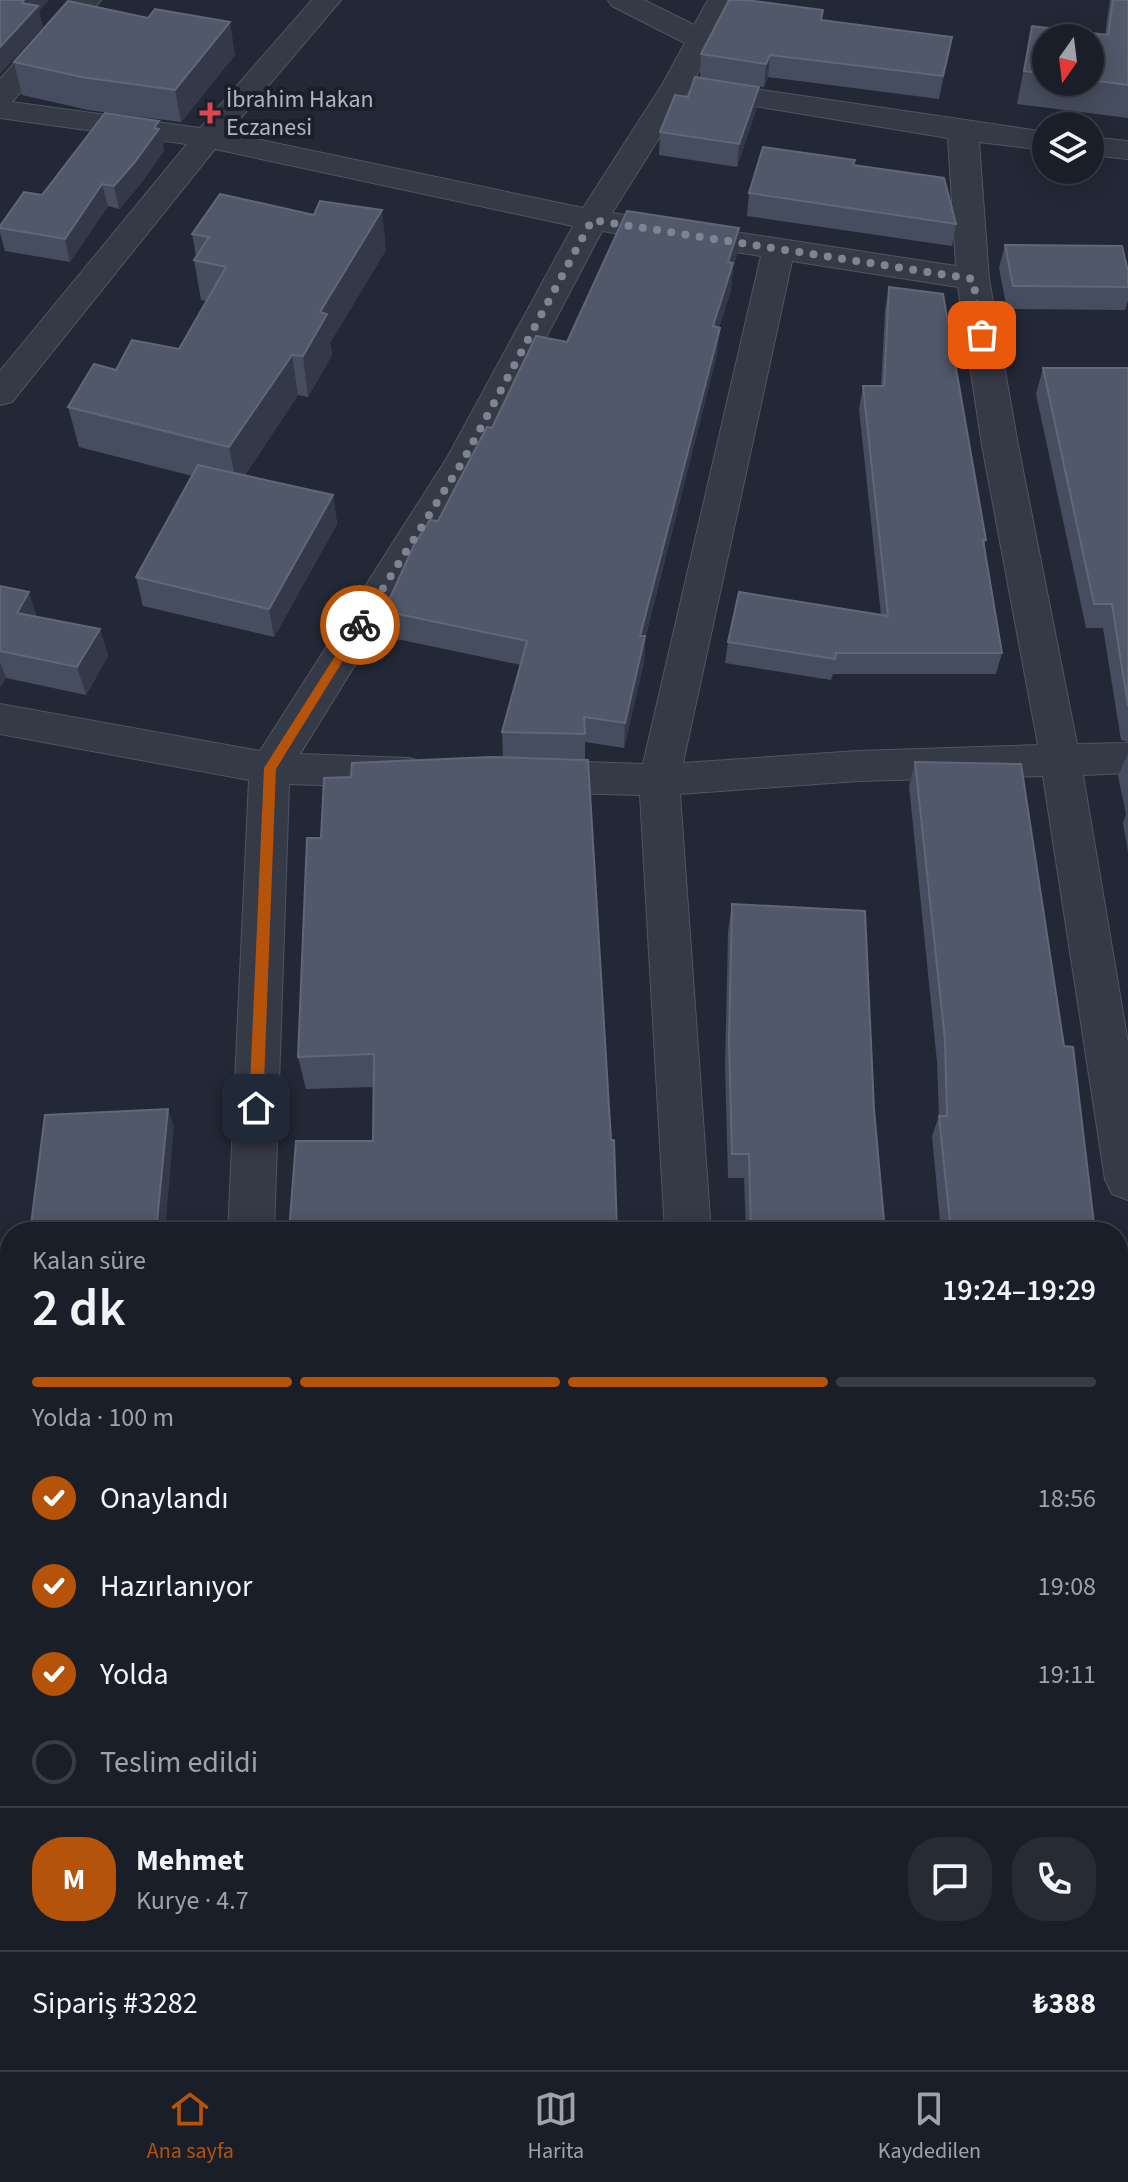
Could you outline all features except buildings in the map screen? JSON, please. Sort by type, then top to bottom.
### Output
[{"type":"street","points":[[0,97],[87,0]]},
{"type":"street","points":[[0,394],[208,138],[327,0]]},
{"type":"street","points":[[622,0],[702,40]]},
{"type":"street","points":[[251,1222],[270,768],[463,461],[592,220],[677,85],[722,0]]},
{"type":"street","points":[[677,85],[1032,139]]},
{"type":"street","points":[[0,109],[208,138],[592,220],[973,279]]},
{"type":"street","points":[[963,131],[973,279],[1000,445],[1060,759],[1128,1179]]},
{"type":"street","points":[[1104,147],[1128,150]]},
{"type":"street","points":[[687,1222],[659,780],[778,251]]},
{"type":"street","points":[[0,719],[270,768],[441,774]]},
{"type":"street","points":[[488,775],[659,780],[858,766],[1128,758]]},
{"type":"way so far","points":[[360,625],[463,461],[592,220],[973,279],[982,335]]},
{"type":"place","name":"İbrahim Hakan Eczanesi","points":[[210,113]]},
{"type":"route","points":[[256,1108],[270,768],[360,625]]}]
